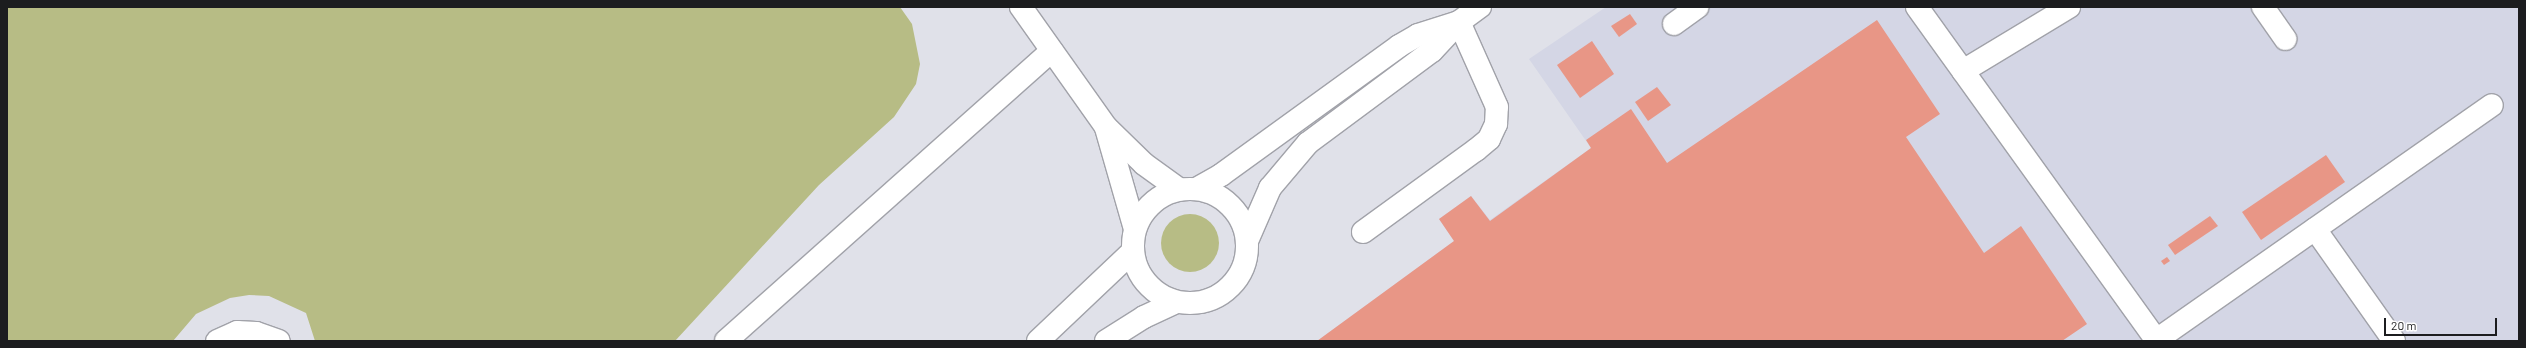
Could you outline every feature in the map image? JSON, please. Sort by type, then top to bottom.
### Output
[{"type":"street","points":[[1021,7],[1050,51],[1106,127],[1144,164],[1188,189],[1225,200],[1240,219],[1247,241]]},
{"type":"street","points":[[1106,127],[1135,229],[1132,252],[1141,278],[1151,289],[1176,302],[1192,304],[1221,295],[1241,271],[1247,241],[1270,188],[1287,164],[1308,143],[1432,51],[1459,22],[1480,7]]},
{"type":"street","points":[[1674,24],[1697,7]]},
{"type":"street","points":[[1917,7],[2156,341],[2492,105]]},
{"type":"street","points":[[1963,71],[2069,7]]},
{"type":"street","points":[[2263,7],[2285,39]]},
{"type":"street","points":[[1135,229],[1152,202],[1188,189],[1227,171],[1399,46],[1418,35],[1459,22]]},
{"type":"street","points":[[1363,232],[1476,150],[1489,139],[1496,124],[1497,107],[1459,22]]},
{"type":"street","points":[[726,341],[1050,51]]},
{"type":"street","points":[[2314,229],[2394,341]]},
{"type":"street","points":[[1038,341],[1132,252]]},
{"type":"street","points":[[1106,341],[1144,317],[1176,302]]},
{"type":"street","points":[[217,341],[237,332],[256,332],[279,341]]},
{"type":"shaded area","points":[[1606,7],[2519,7],[2519,341],[1317,341],[1454,241],[1439,219],[1471,196],[1490,220],[1591,148],[1529,59]]},
{"type":"green space","points":[[7,7],[900,7],[912,24],[920,64],[916,84],[894,117],[819,185],[675,341],[315,341],[306,313],[269,296],[249,295],[230,298],[196,314],[173,341],[7,341]]},
{"type":"green space","points":[[1190,214],[1201,216],[1214,227],[1217,232],[1219,243],[1217,254],[1206,267],[1201,270],[1190,272],[1179,270],[1166,259],[1163,254],[1161,243],[1163,232],[1174,219],[1179,216]]},
{"type":"building","points":[[1630,14],[1637,24],[1619,37],[1611,26]]},
{"type":"building","points":[[1877,20],[1940,114],[1906,137],[1984,253],[2021,226],[2087,324],[2062,341],[1317,341],[1454,241],[1439,219],[1471,196],[1490,221],[1591,148],[1586,140],[1631,109],[1667,163]]},
{"type":"building","points":[[1592,41],[1614,74],[1580,98],[1557,65]]},
{"type":"building","points":[[1657,87],[1671,105],[1648,121],[1635,102]]},
{"type":"building","points":[[2326,155],[2345,182],[2261,240],[2242,212]]},
{"type":"building","points":[[2210,216],[2218,226],[2175,255],[2168,245]]},
{"type":"building","points":[[2167,257],[2170,261],[2164,265],[2161,261]]}]
